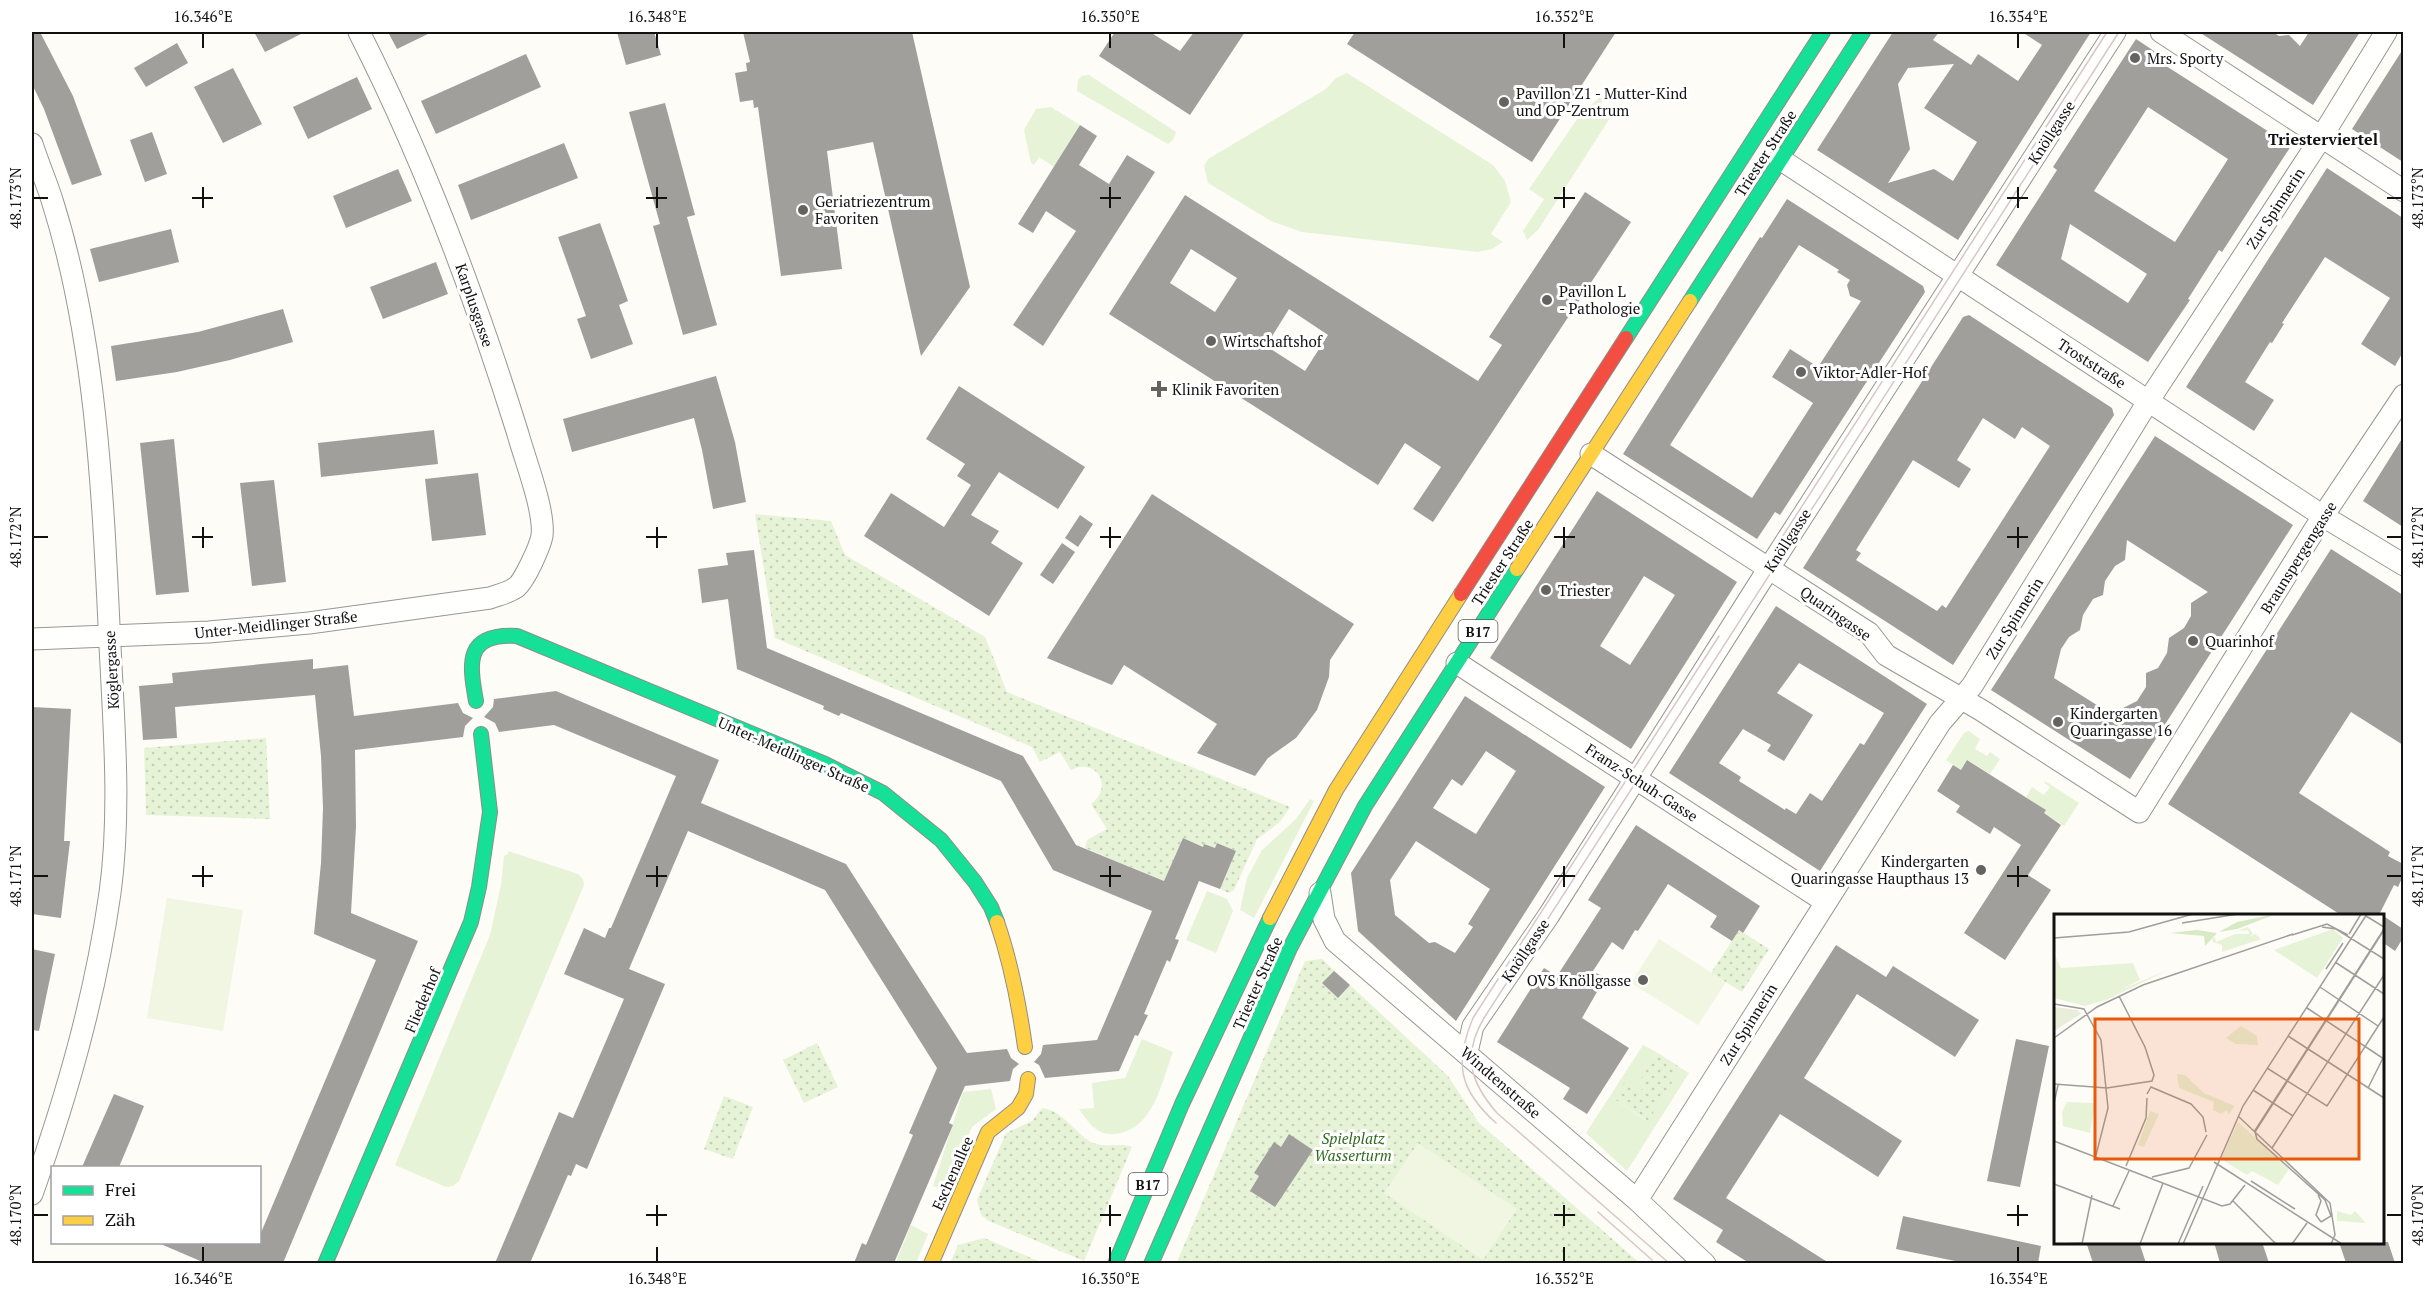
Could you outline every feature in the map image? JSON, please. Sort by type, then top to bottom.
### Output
[{"type":"main road","name":"Triester Straße","points":[[1115,1263],[1182,1104],[1261,934],[1336,790],[1823,32]]},
{"type":"main road","name":"Triester Straße","points":[[1151,1263],[1290,948],[1319,889],[1365,806],[1863,32]]},
{"type":"main road","name":"Unter-Meidlinger Straße","points":[[476,701],[471,659],[476,649],[496,636],[517,636],[825,764],[883,793],[941,840],[975,882],[991,907],[1008,954],[1019,1000],[1025,1047]]},
{"type":"main road","name":"Fliederhof","points":[[325,1263],[471,922],[479,887],[490,812],[481,735]]},
{"type":"main road","name":"Eschenallee","points":[[931,1263],[988,1132],[1018,1108],[1026,1094],[1028,1079]]},
{"type":"street","name":"Karplusgasse","points":[[359,32],[414,149],[463,267],[528,468],[541,518],[542,537],[524,578],[517,587]]},
{"type":"street","name":"Knöllgasse","points":[[1467,1052],[1473,1026],[1549,915],[1769,568],[2115,32]]},
{"type":"street","points":[[2161,32],[2403,191]]},
{"type":"street","name":"Zur Spinnerin","points":[[1636,1200],[1940,723],[1972,686],[2149,400],[2322,138],[2386,32]]},
{"type":"street","name":"Köglergasse","points":[[32,144],[52,200],[78,305],[97,433],[115,753],[115,824],[110,890],[92,1001],[51,1141],[32,1194]]},
{"type":"street","name":"Troststraße","points":[[1780,159],[2323,516],[2403,565]]},
{"type":"street","name":"Braunspergengasse","points":[[2139,813],[2323,516],[2403,395]]},
{"type":"street","name":"Quaringasse","points":[[1591,454],[1869,633],[1886,655],[1961,699],[2139,813]]},
{"type":"street","name":"Unter-Meidlinger Straße","points":[[32,639],[209,632],[309,622],[490,598],[517,587]]},
{"type":"street","name":"Franz-Schuh-Gasse","points":[[1457,663],[1826,902]]},
{"type":"street","name":"Windtenstraße","points":[[1319,889],[1324,919],[1335,941],[1467,1052],[1705,1263]]},
{"type":"green space","points":[[1347,73],[1493,165],[1505,181],[1511,202],[1491,234],[1503,242],[1492,249],[1478,252],[1302,232],[1271,221],[1208,183],[1204,166],[1208,159],[1326,89],[1336,78]]},
{"type":"green space","points":[[1089,75],[1176,132],[1173,140],[1168,144],[1077,91],[1078,80],[1082,76]]},
{"type":"green space","points":[[1610,89],[1597,110],[1610,118],[1538,230],[1527,240],[1523,231],[1544,199],[1529,189],[1582,112]]},
{"type":"green space","points":[[1051,107],[1080,125],[1054,167],[1039,157],[1034,165],[1031,163],[1024,130],[1036,109]]},
{"type":"green space","points":[[755,514],[831,521],[845,555],[985,637],[1007,692],[1290,807],[1280,822],[1257,839],[1234,890],[1229,893],[1220,889],[1236,851],[1218,843],[1215,848],[1204,844],[1203,847],[1183,838],[1164,881],[1085,848],[1087,840],[1107,829],[1091,804],[1098,797],[1102,782],[1095,771],[1088,767],[1071,770],[1060,752],[1040,762],[1032,747],[775,638]]},
{"type":"green space","points":[[1969,731],[1980,739],[1975,749],[1987,756],[1990,752],[2000,759],[1990,774],[1968,760],[1961,770],[1946,760],[1964,733]]},
{"type":"green space","points":[[266,738],[270,819],[146,815],[144,748]]},
{"type":"green space","points":[[2045,781],[2079,803],[2064,826],[2026,797],[2032,787],[2044,795],[2050,787],[2044,783]]},
{"type":"green space","points":[[1310,799],[1314,801],[1254,918],[1240,910],[1247,878],[1262,850],[1296,819]]},
{"type":"green space","points":[[508,851],[578,874],[583,879],[584,885],[459,1181],[453,1186],[446,1187],[395,1165],[490,935],[501,885],[504,856],[508,854]]},
{"type":"green space","points":[[1207,891],[1227,899],[1233,911],[1216,953],[1186,940]]},
{"type":"green space","points":[[167,898],[243,910],[223,1031],[147,1018]]},
{"type":"green space","points":[[1739,930],[1769,949],[1742,992],[1711,973]]},
{"type":"green space","points":[[1659,939],[1726,982],[1698,1025],[1631,983]]},
{"type":"green space","name":"Spielplatz Wasserturm","points":[[1322,959],[1448,1076],[1479,1123],[1640,1263],[1176,1264],[1305,961]]},
{"type":"green space","points":[[1142,1039],[1173,1052],[1160,1091],[1139,1124],[1128,1131],[1115,1134],[1103,1133],[1090,1123],[1079,1109],[1094,1108],[1092,1083],[1125,1078]]},
{"type":"green space","points":[[817,1043],[838,1087],[804,1103],[783,1060]]},
{"type":"green space","points":[[1643,1045],[1658,1053],[1641,1080],[1645,1084],[1640,1093],[1614,1099],[1647,1121],[1681,1068],[1689,1073],[1627,1171],[1586,1133]]},
{"type":"green space","points":[[1658,1053],[1681,1068],[1648,1121],[1614,1099],[1624,1083],[1640,1092],[1645,1084],[1640,1080]]},
{"type":"green space","points":[[991,1089],[996,1109],[972,1127],[943,1189],[933,1186],[963,1092]]},
{"type":"green space","points":[[724,1096],[753,1107],[733,1159],[704,1149]]},
{"type":"green space","points":[[1042,1108],[1062,1117],[1091,1142],[1132,1147],[1084,1261],[989,1221],[981,1215],[977,1200],[1006,1133],[1032,1121]]},
{"type":"green space","points":[[1418,1143],[1517,1209],[1483,1260],[1384,1193]]},
{"type":"green space","points":[[911,1225],[928,1234],[916,1263],[895,1264]]},
{"type":"green space","points":[[984,1238],[1043,1263],[950,1263],[958,1245]]},
{"type":"building","points":[[32,32],[40,32],[73,96],[102,175],[72,185],[44,109],[32,84]]},
{"type":"building","points":[[254,32],[305,32],[265,52]]},
{"type":"building","points":[[388,32],[432,32],[397,49]]},
{"type":"building","points":[[617,32],[654,32],[661,55],[626,65]]},
{"type":"building","points":[[743,32],[912,32],[970,287],[921,356],[873,142],[827,151],[842,269],[781,276],[758,107],[754,108],[753,100],[740,102],[735,73],[747,71],[746,63],[750,62]]},
{"type":"building","points":[[1115,32],[1150,32],[1180,51],[1194,32],[1245,32],[1190,115],[1099,56]]},
{"type":"building","name":"Pavillon Z1 - Mutter-Kind und OP-Zentrum","points":[[1355,32],[1616,32],[1532,162],[1347,44]]},
{"type":"building","points":[[1893,32],[1939,32],[1933,40],[1971,65],[1978,54],[2018,81],[2042,45],[2022,32],[2091,32],[1958,240],[1817,150]],"holes":[[[1954,64],[1924,108],[1977,142],[1953,181],[1934,169],[1888,183],[1910,149],[1898,84],[1908,68]]]},
{"type":"building","points":[[2199,32],[2273,32],[2279,36],[2289,35],[2300,46],[2309,32],[2360,32],[2313,105]]},
{"type":"building","points":[[2136,39],[2166,59],[2163,64],[2291,146],[2222,252],[2219,250],[2188,299],[2190,300],[2148,362],[1996,265],[2057,170],[2053,167]],"holes":[[[2148,107],[2228,159],[2175,242],[2094,191]],[[2070,224],[2147,274],[2128,303],[2061,259]]]},
{"type":"building","points":[[177,43],[188,63],[146,87],[134,68]]},
{"type":"building","points":[[2403,49],[2403,162],[2352,129]]},
{"type":"building","points":[[526,54],[541,87],[436,134],[421,101]]},
{"type":"building","points":[[233,68],[262,124],[223,143],[194,87]]},
{"type":"building","points":[[357,77],[372,109],[308,139],[293,107]]},
{"type":"building","points":[[665,103],[695,215],[687,217],[717,325],[683,335],[653,226],[660,224],[629,112]]},
{"type":"building","points":[[1080,125],[1097,136],[1079,165],[1109,184],[1127,155],[1155,172],[1043,346],[1013,325],[1076,231],[1046,211],[1033,233],[1018,224]]},
{"type":"building","points":[[152,132],[167,174],[145,182],[130,140]]},
{"type":"building","points":[[564,143],[578,178],[471,220],[458,185]]},
{"type":"building","points":[[2327,168],[2403,218],[2403,352],[2395,366],[2361,344],[2390,298],[2325,257],[2245,382],[2274,400],[2254,431],[2186,387]]},
{"type":"building","points":[[398,169],[412,201],[346,228],[333,196]]},
{"type":"building","name":"Wirtschaftshof","points":[[1585,192],[1631,222],[1433,522],[1413,509],[1441,467],[1405,443],[1378,485],[1109,314],[1185,195],[1478,381],[1502,345],[1489,337]],"holes":[[[1191,249],[1237,278],[1215,312],[1170,283]],[[1289,309],[1328,335],[1305,371],[1266,346]]]},
{"type":"building","name":"Viktor-Adler-Hof","points":[[1787,199],[1923,286],[1925,292],[1780,515],[1775,512],[1757,539],[1623,454],[1760,237],[1762,238]],"holes":[[[1799,245],[1839,270],[1837,272],[1850,280],[1847,285],[1850,296],[1861,301],[1818,367],[1790,349],[1772,377],[1813,403],[1752,498],[1670,445]]]},
{"type":"building","points":[[600,223],[628,301],[619,305],[633,344],[591,359],[577,319],[586,316],[558,237]]},
{"type":"building","points":[[171,229],[179,262],[99,282],[90,249]]},
{"type":"building","points":[[436,262],[448,294],[383,319],[370,287]]},
{"type":"building","points":[[283,309],[293,342],[177,372],[116,381],[111,346],[198,332]]},
{"type":"building","points":[[1969,315],[2112,408],[2114,415],[1953,665],[1803,568],[1963,317]],"holes":[[[1983,418],[2015,439],[2022,427],[2050,446],[1946,608],[1942,605],[1937,611],[1856,560],[1861,553],[1856,550],[1913,460],[1959,488],[1971,469],[1957,460]]]},
{"type":"building","points":[[716,376],[735,442],[746,502],[713,509],[694,418],[572,452],[563,419]]},
{"type":"building","points":[[959,386],[1085,467],[1058,509],[999,472],[971,515],[999,531],[991,543],[1023,563],[989,616],[864,536],[891,493],[944,527],[971,485],[957,476],[965,464],[926,439]]},
{"type":"building","points":[[434,430],[438,464],[321,477],[318,443]]},
{"type":"building","points":[[2155,436],[2293,525],[2130,779],[1991,690]],"holes":[[[2127,540],[2208,592],[2191,603],[2191,616],[2184,628],[2169,638],[2167,653],[2158,668],[2146,673],[2146,687],[2137,701],[2111,714],[2054,678],[2061,649],[2069,637],[2080,630],[2083,615],[2093,599],[2103,595],[2105,581],[2115,566],[2125,560]]]},
{"type":"building","points":[[2403,437],[2403,527],[2363,501]]},
{"type":"building","points":[[174,439],[189,592],[156,595],[140,443]]},
{"type":"building","points":[[478,473],[486,535],[432,541],[425,479]]},
{"type":"building","points":[[274,480],[286,582],[252,586],[240,483]]},
{"type":"building","points":[[1597,491],[1737,582],[1631,749],[1490,658]],"holes":[[[1644,576],[1675,595],[1630,665],[1600,646]]]},
{"type":"building","points":[[1152,494],[1354,624],[1330,660],[1329,677],[1317,710],[1296,738],[1268,758],[1255,776],[1197,753],[1217,724],[1124,665],[1112,685],[1047,658]]},
{"type":"building","points":[[1080,515],[1093,524],[1078,547],[1065,538]]},
{"type":"building","points":[[1062,543],[1075,552],[1053,584],[1040,575]]},
{"type":"building","points":[[2331,549],[2403,595],[2403,745],[2351,712],[2299,793],[2390,852],[2388,856],[2403,864],[2403,876],[2398,887],[2394,885],[2380,914],[2339,914],[2168,804]]},
{"type":"building","points":[[754,550],[767,648],[1023,756],[1076,845],[1164,881],[1183,838],[1203,847],[1204,844],[1215,848],[1217,843],[1236,851],[1220,889],[1199,881],[1175,939],[1179,940],[1170,962],[1167,960],[1144,1014],[1148,1015],[1138,1036],[1135,1035],[1119,1071],[1045,1078],[1039,1065],[1034,1062],[1041,1054],[1043,1045],[1097,1040],[1152,911],[1053,870],[1001,781],[841,713],[839,716],[823,709],[824,706],[737,669],[728,599],[702,603],[698,569],[728,565],[726,553]]},
{"type":"building","points":[[1776,606],[1927,704],[1820,871],[1669,773]],"holes":[[[1799,663],[1884,713],[1864,745],[1860,743],[1822,801],[1810,793],[1796,814],[1786,808],[1785,810],[1739,781],[1741,777],[1719,763],[1743,729],[1771,745],[1767,751],[1784,761],[1813,715],[1777,693]]]},
{"type":"building","points":[[313,659],[313,669],[348,665],[354,716],[458,703],[463,713],[473,718],[465,726],[463,737],[355,750],[356,827],[351,913],[418,941],[283,1263],[205,1263],[161,1244],[261,1244],[261,1233],[376,960],[314,934],[321,863],[323,808],[315,695],[175,707],[177,738],[143,740],[139,686],[173,683],[172,673]]},
{"type":"building","points":[[556,691],[719,760],[701,803],[846,864],[967,1053],[1007,1049],[1011,1058],[1019,1064],[1013,1069],[1010,1081],[965,1086],[949,1123],[953,1125],[894,1263],[854,1263],[862,1243],[866,1245],[913,1135],[909,1133],[937,1068],[825,890],[688,831],[629,969],[665,984],[587,1169],[576,1164],[571,1176],[568,1175],[530,1263],[495,1263],[559,1112],[573,1118],[624,999],[564,974],[584,928],[605,938],[611,928],[676,776],[554,725],[499,732],[495,723],[484,717],[493,707],[494,699]]},
{"type":"building","points":[[1465,696],[1605,787],[1456,1021],[1358,931],[1351,873]],"holes":[[[1486,751],[1516,771],[1476,834],[1433,808],[1452,779],[1462,786]],[[1416,841],[1490,889],[1468,924],[1473,927],[1455,953],[1435,942],[1429,943],[1395,915],[1390,880]]]},
{"type":"building","points":[[32,707],[71,709],[64,841],[70,841],[61,918],[32,914]]},
{"type":"building","points":[[1967,760],[2046,810],[2044,813],[2061,825],[2028,875],[2051,890],[2005,960],[1964,933],[2021,845],[1994,827],[1990,834],[1956,812],[1960,806],[1937,791],[1953,765],[1961,770]]},
{"type":"building","points":[[1636,825],[1760,906],[1743,933],[1739,930],[1732,941],[1710,927],[1717,916],[1668,884],[1623,950],[1612,942],[1593,971],[1605,978],[1582,1018],[1629,1048],[1587,1114],[1563,1099],[1570,1088],[1497,1042],[1544,968],[1557,976],[1601,908],[1588,900]]},
{"type":"building","points":[[2384,916],[2403,929],[2403,938],[2395,951],[2384,943]]},
{"type":"building","points":[[1836,945],[1886,977],[1893,966],[1979,1020],[1955,1057],[1857,994],[1804,1078],[1902,1141],[1878,1177],[1780,1114],[1726,1198],[1829,1263],[1749,1263],[1716,1242],[1723,1230],[1673,1199]]},
{"type":"building","points":[[32,949],[55,954],[39,1031],[32,1030]]},
{"type":"building","points":[[1334,971],[1350,985],[1338,998],[1322,983]]},
{"type":"building","points":[[2016,1039],[2049,1046],[2020,1187],[1987,1181]]},
{"type":"building","points":[[114,1094],[144,1106],[119,1166],[82,1166]]},
{"type":"building","points":[[1289,1134],[1313,1150],[1275,1207],[1250,1191],[1259,1176],[1254,1173],[1274,1142],[1281,1147]]},
{"type":"building","points":[[1903,1216],[2041,1246],[2038,1263],[1965,1263],[1896,1249]]},
{"type":"building","points":[[2388,1242],[2395,1263],[2346,1263],[2340,1244],[2384,1244]]},
{"type":"building","points":[[2087,1244],[2140,1244],[2146,1263],[2093,1263]]},
{"type":"building","points":[[2215,1244],[2263,1244],[2269,1263],[2220,1263]]},
{"type":"tram line","points":[[1777,545],[2107,32]]},
{"type":"tram line","points":[[1670,1264],[1497,1113],[1480,1090],[1472,1068],[1471,1056],[1477,1031],[2119,32]]},
{"type":"tram line","points":[[1496,1123],[1474,1099],[1467,1087],[1464,1075],[1463,1049],[1473,1018],[1719,636]]},
{"type":"tram line","points":[[1598,1212],[1652,1260]]},
{"type":"traffic: fast","points":[[1626,338],[1823,32]]},
{"type":"traffic: fast","points":[[1690,301],[1863,32]]},
{"type":"traffic: fast","points":[[1151,1264],[1290,948],[1365,806],[1517,569]]},
{"type":"traffic: fast","points":[[476,701],[472,663],[479,645],[488,639],[500,636],[517,636],[825,764],[883,793],[941,840],[975,882],[991,907],[997,922]]},
{"type":"traffic: fast","points":[[325,1264],[471,922],[479,887],[490,812],[481,734]]},
{"type":"traffic: fast","points":[[1115,1264],[1182,1104],[1270,918]]},
{"type":"traffic: slow","points":[[1517,569],[1690,301]]},
{"type":"traffic: slow","points":[[1270,918],[1336,790],[1461,594]]},
{"type":"traffic: slow","points":[[997,922],[1014,984],[1025,1047]]},
{"type":"traffic: slow","points":[[931,1264],[988,1132],[1018,1108],[1026,1094],[1028,1079]]},
{"type":"traffic: jam","points":[[1461,594],[1626,338]]},
{"type":"place","name":"Mrs. Sporty","points":[[2135,58]]},
{"type":"place","name":"Pavillon Z1 - Mutter-Kind und OP-Zentrum","points":[[1504,102]]},
{"type":"place","name":"Geriatriezentrum Favoriten","points":[[803,210]]},
{"type":"place","name":"Pavillon L - Pathologie","points":[[1547,300]]},
{"type":"place","name":"Wirtschaftshof","points":[[1211,341]]},
{"type":"place","name":"Viktor-Adler-Hof","points":[[1801,372]]},
{"type":"place","name":"Klinik Favoriten","points":[[1159,389]]},
{"type":"place","name":"Triester","points":[[1546,590]]},
{"type":"place","name":"Quarinhof","points":[[2193,641]]},
{"type":"place","name":"Kindergarten Quaringasse 16","points":[[2058,722]]},
{"type":"place","name":"Kindergarten Quaringasse Haupthaus 13","points":[[1981,870]]},
{"type":"place","name":"OVS Knöllgasse","points":[[1643,980]]},
{"type":"district","name":"Triesterviertel","points":[[2323,139]]}]
